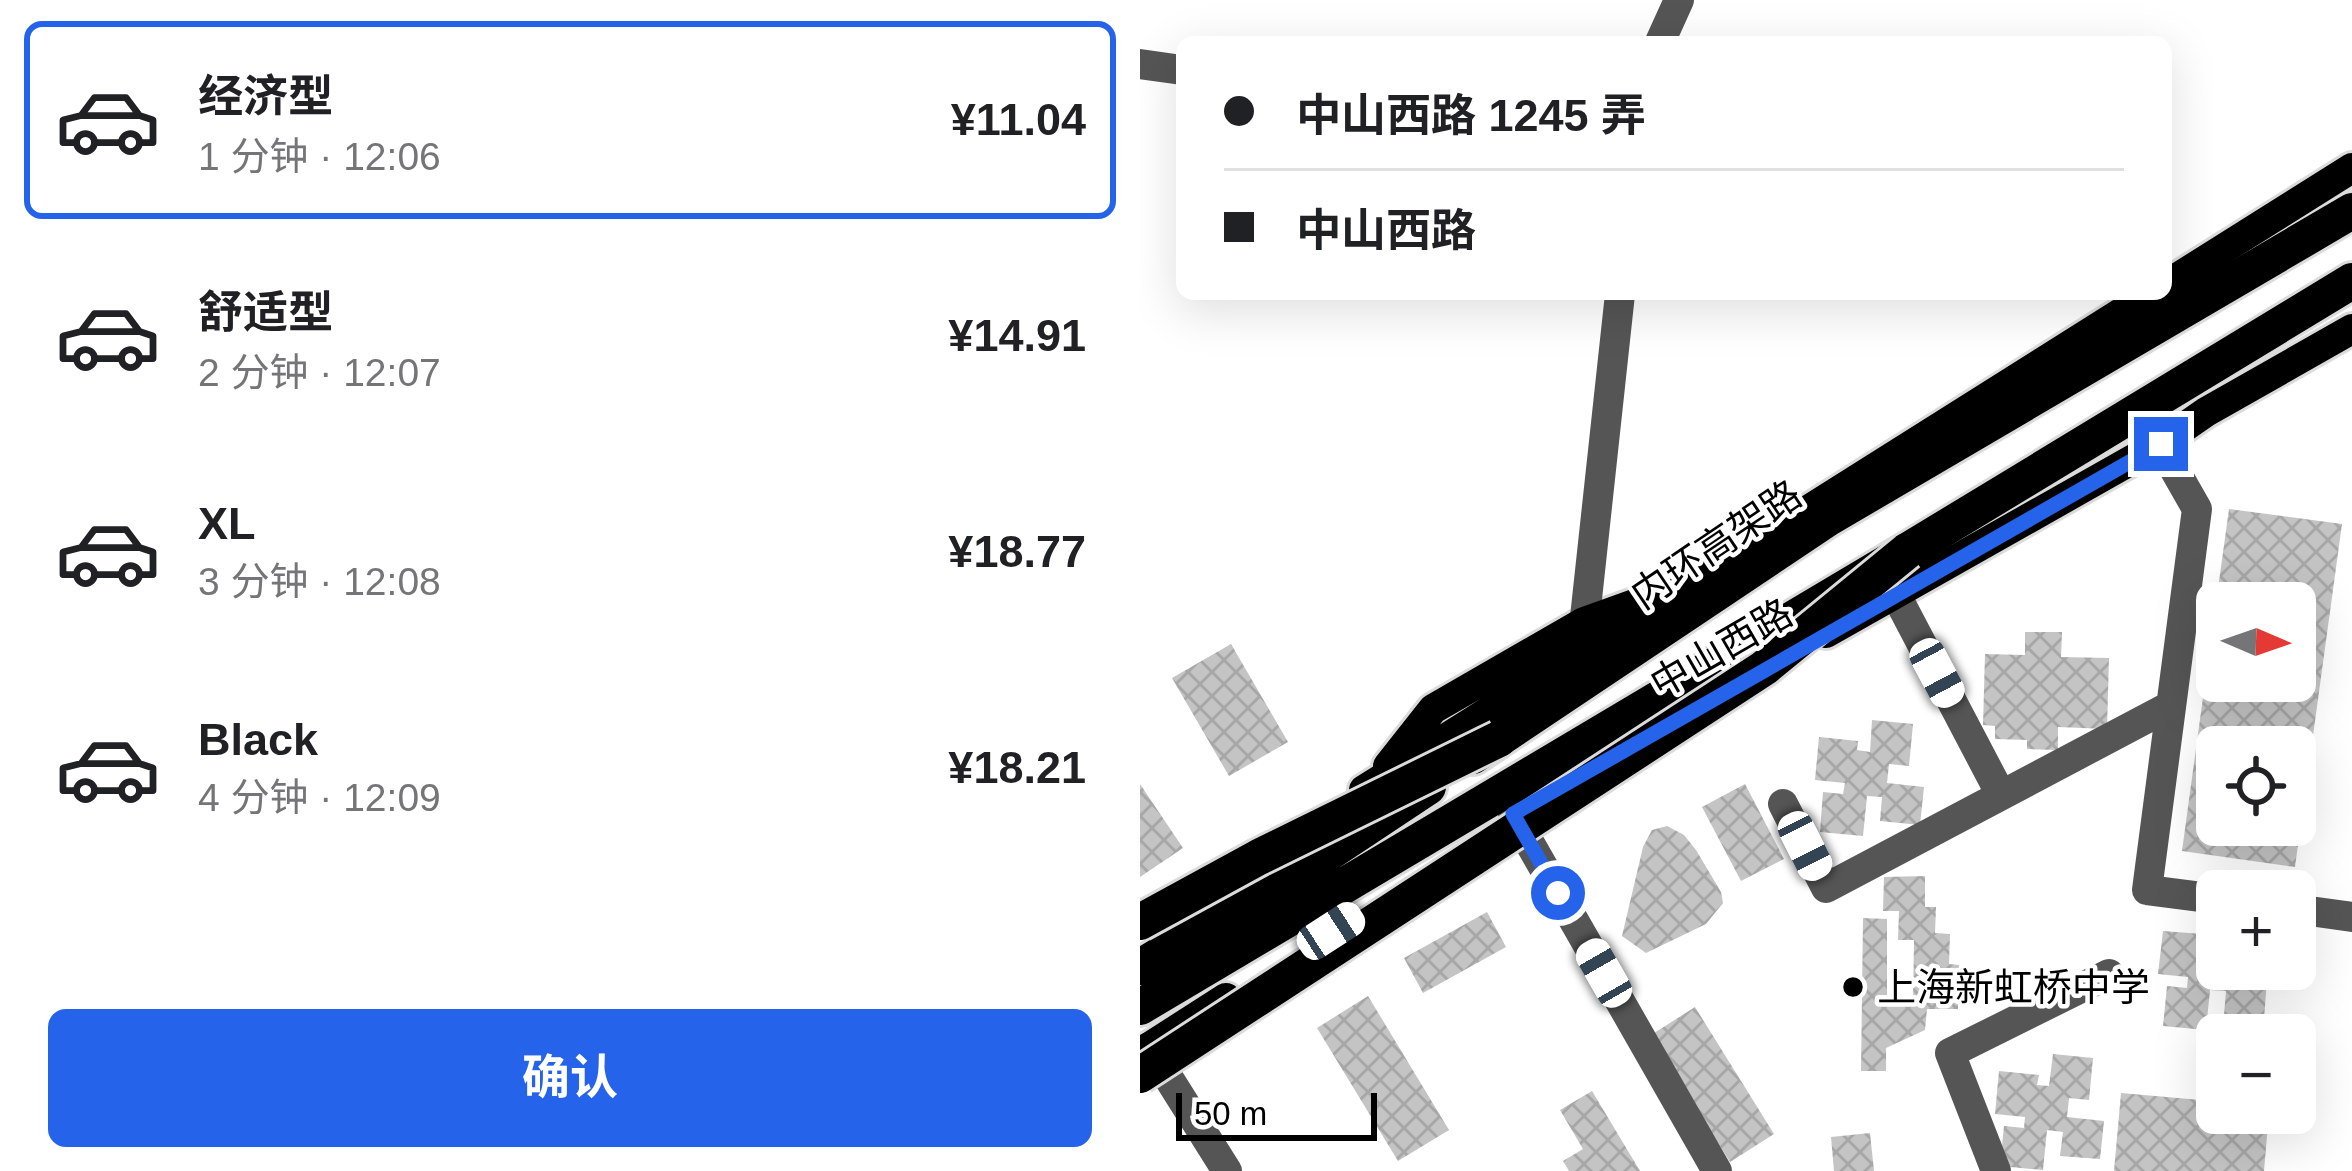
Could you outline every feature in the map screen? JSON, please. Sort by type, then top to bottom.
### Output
[{"type":"highway","name":"内环高架路","points":[[1140,967],[1306,868],[1828,519],[2352,211]]},
{"type":"highway","points":[[1140,1007],[2352,281]]},
{"type":"highway","points":[[1143,1058],[1764,668],[1907,551]]},
{"type":"highway","points":[[1140,922],[1259,857],[1499,739]]},
{"type":"main road","points":[[2172,281],[2352,168]]},
{"type":"main road","name":"中山西路","points":[[1140,933],[1375,784],[1583,637],[1690,584],[2141,300]]},
{"type":"main road","name":"中山西路","points":[[1143,1058],[1513,814],[2161,444],[2206,412],[2352,328]]},
{"type":"street","points":[[1663,36],[1679,0]]},
{"type":"street","points":[[1140,64],[1176,69]]},
{"type":"street","points":[[1583,637],[1620,300]]},
{"type":"street","points":[[2161,444],[2197,508],[2147,890],[2196,896]]},
{"type":"street","points":[[1895,593],[2000,793]]},
{"type":"street","points":[[1783,804],[1826,888],[2170,706]]},
{"type":"street","points":[[1513,814],[1717,1171]]},
{"type":"street","points":[[2316,912],[2352,917]]},
{"type":"street","points":[[1996,1171],[1950,1053],[2109,974]]},
{"type":"street","points":[[1143,1058],[1227,1171]]},
{"type":"building","points":[[2229,509],[2342,524],[2314,726],[2199,726],[2202,702],[2316,702],[2316,582],[2219,582]]},
{"type":"building","points":[[2025,632],[2062,632],[2061,657],[2109,658],[2107,729],[2058,727],[2058,750],[2027,749],[2027,740],[1995,739],[1995,726],[1983,725],[1985,654],[2025,655]]},
{"type":"building","points":[[1231,644],[1288,742],[1229,776],[1172,678]]},
{"type":"building","points":[[1872,720],[1913,724],[1909,766],[1889,764],[1887,783],[1924,787],[1920,825],[1880,821],[1882,797],[1867,796],[1863,836],[1820,832],[1823,792],[1843,794],[1845,783],[1815,780],[1819,737],[1858,741],[1857,750],[1870,752]]},
{"type":"building","points":[[2196,749],[2196,846],[2298,846],[2295,867],[2182,851]]},
{"type":"building","points":[[1140,784],[1183,848],[1140,877]]},
{"type":"building","points":[[1745,784],[1784,859],[1741,881],[1702,807]]},
{"type":"building","points":[[1667,826],[1684,835],[1696,850],[1723,903],[1706,924],[1646,953],[1622,936],[1643,847],[1652,830]]},
{"type":"building","points":[[1925,876],[1925,907],[1936,907],[1935,933],[1950,934],[1949,964],[1959,965],[1958,1009],[1927,1009],[1925,1030],[1886,1048],[1886,1071],[1861,1071],[1863,918],[1887,919],[1887,1001],[1913,1002],[1914,940],[1898,940],[1899,911],[1883,911],[1884,877]]},
{"type":"building","points":[[1487,912],[1506,947],[1423,993],[1404,958]]},
{"type":"building","points":[[2163,931],[2196,934],[2196,990],[2210,990],[2208,1014],[2196,1014],[2196,1029],[2163,1026],[2167,986],[2187,988],[2188,977],[2158,974]]},
{"type":"building","points":[[2210,990],[2266,990],[2264,1014],[2224,1014],[2226,991]]},
{"type":"building","points":[[1368,996],[1449,1130],[1398,1161],[1317,1028]]},
{"type":"building","points":[[1695,1007],[1774,1134],[1730,1162],[1651,1035]]},
{"type":"building","points":[[2053,1054],[2093,1058],[2089,1100],[2069,1098],[2067,1117],[2104,1121],[2100,1159],[2060,1156],[2063,1132],[2047,1130],[2043,1170],[2000,1166],[2004,1126],[2024,1128],[2025,1117],[1995,1114],[1999,1071],[2039,1075],[2037,1085],[2049,1086]]},
{"type":"building","points":[[1592,1091],[1640,1171],[1569,1171],[1563,1161],[1583,1149],[1560,1110]]},
{"type":"building","points":[[2121,1093],[2196,1100],[2196,1134],[2267,1134],[2264,1171],[2114,1171]]},
{"type":"building","points":[[1870,1133],[1874,1171],[1834,1171],[1831,1137]]},
{"type":"place","name":"上海新虹桥中学","points":[[1853,987]]},
{"type":"route","points":[[1558,893],[1513,814],[2161,444]]}]
